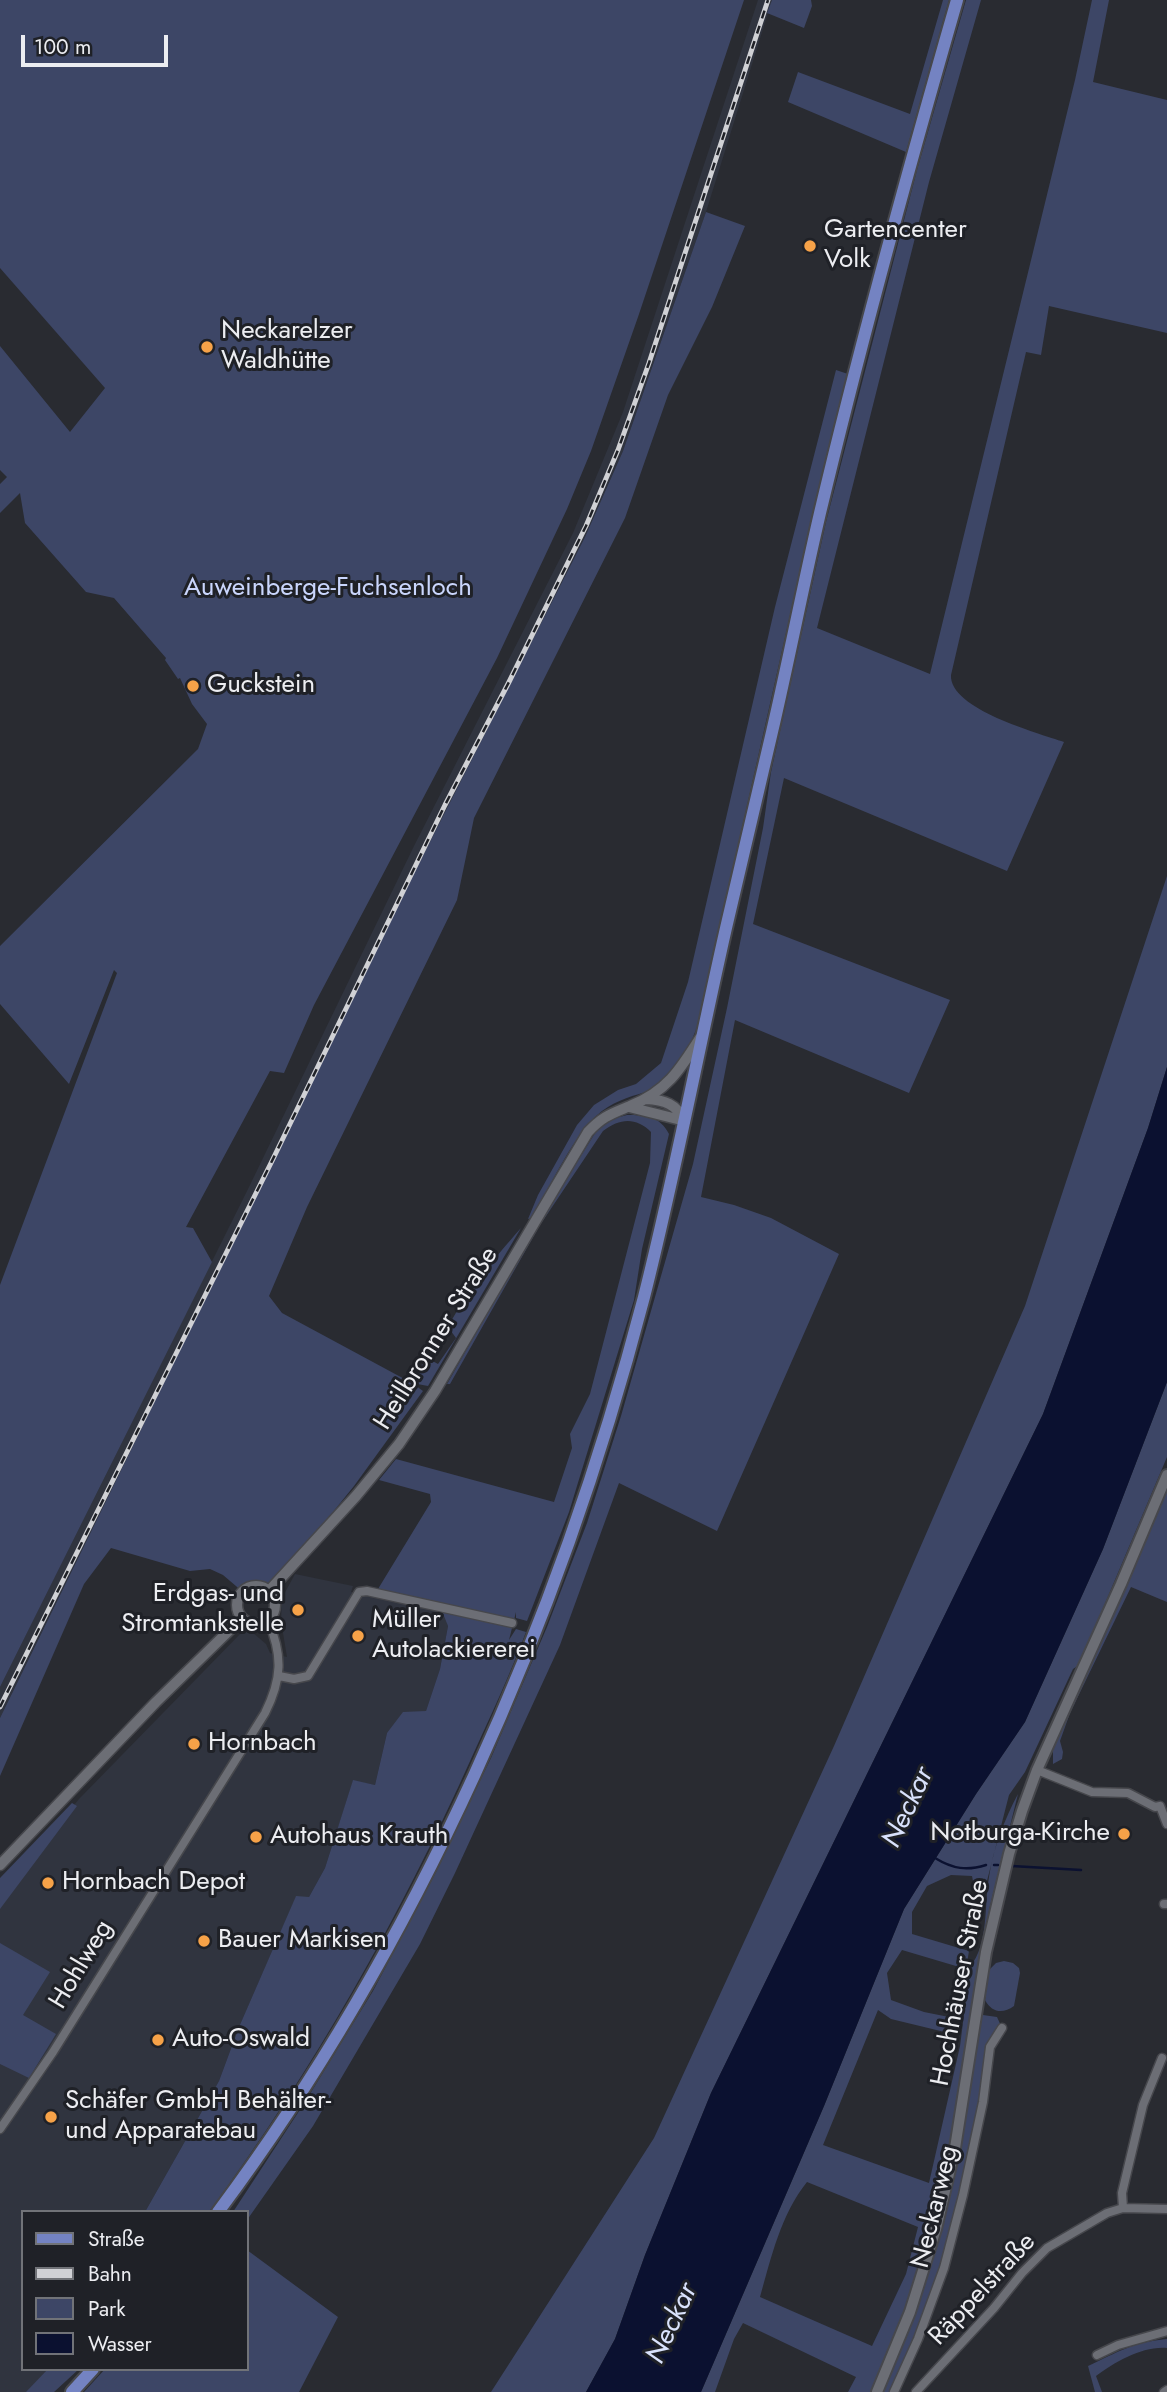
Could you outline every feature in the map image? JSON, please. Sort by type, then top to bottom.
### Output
[{"type":"main road","points":[[219,2210],[293,2108],[360,1997],[429,1868],[506,1702],[557,1572],[594,1466],[643,1298],[685,1121],[820,512],[890,239],[957,0]]},
{"type":"main road","name":"Hochhäuser Straße","points":[[877,2392],[910,2312],[936,2229],[955,2148],[986,1952],[1009,1854],[1037,1770],[1167,1475]]},
{"type":"main road","points":[[72,2392],[91,2371]]},
{"type":"street","name":"Heilbronner Straße","points":[[269,1591],[356,1496],[399,1444],[435,1391],[588,1132],[611,1113],[629,1107],[666,1085],[678,1074],[705,1028]]},
{"type":"street","points":[[644,1099],[671,1103],[685,1121]]},
{"type":"street","points":[[629,1107],[685,1121]]},
{"type":"street","points":[[253,1586],[269,1591],[275,1609],[268,1620],[257,1624],[246,1622],[237,1602],[243,1591],[253,1586]]},
{"type":"street","points":[[279,1676],[294,1679],[308,1676],[359,1592],[367,1591],[512,1623]]},
{"type":"street","points":[[0,1865],[156,1702],[242,1618]]},
{"type":"street","name":"Hohlweg","points":[[0,2129],[60,2041],[275,1695],[280,1664],[275,1637],[268,1620]]},
{"type":"street","points":[[1037,1770],[1092,1792],[1128,1793],[1155,1807],[1164,1803],[1167,1824]]},
{"type":"street","name":"Neckarweg","points":[[894,2392],[918,2339],[944,2267],[983,2102],[990,2047],[1002,2028]]},
{"type":"street","points":[[1123,2208],[1122,2193],[1143,2105],[1162,2058]]},
{"type":"street","name":"Räppelstraße","points":[[916,2392],[1047,2248],[1107,2213],[1123,2208],[1167,2209]]},
{"type":"street","points":[[1097,2355],[1118,2345],[1167,2331]]},
{"type":"shaded area","points":[[758,0],[772,0],[706,212],[623,451],[585,537],[381,938],[0,1718],[0,1687],[249,1187],[414,846],[573,533],[623,412]]},
{"type":"shaded area","points":[[295,1574],[353,1586],[351,1592],[446,1612],[448,1626],[440,1669],[426,1711],[387,1733],[375,1785],[353,1781],[325,1868],[309,1897],[296,1897],[239,2027],[219,2081],[146,2210],[21,2210],[21,2371],[55,2371],[35,2392],[0,2392],[0,1895],[79,1799],[244,1630],[252,1632],[266,1644],[270,1653],[287,1657],[281,1621],[282,1598]]},
{"type":"green space","name":"Auweinberge-Fuchsenloch","points":[[0,0],[744,0],[638,317],[591,451],[567,509],[497,658],[314,1005],[284,1073],[270,1071],[186,1227],[193,1228],[212,1262],[0,1687],[0,1285],[117,973],[114,970],[69,1084],[0,1004],[0,946],[198,749],[207,724],[192,704],[180,678],[178,679],[166,658],[114,598],[86,592],[25,523],[20,493],[0,513],[0,484],[7,477],[0,470],[0,346],[70,432],[105,388],[0,268]]},
{"type":"green space","points":[[772,0],[811,0],[812,6],[804,28],[767,13]]},
{"type":"green space","points":[[943,0],[949,0],[906,152],[788,102],[798,72],[910,114]]},
{"type":"green space","points":[[966,0],[981,0],[929,182],[817,628],[930,674],[1075,80],[1092,0],[1109,0],[1093,82],[1167,100],[1167,333],[1049,306],[1041,355],[1026,352],[951,675],[954,687],[964,699],[979,709],[1016,726],[1064,742],[1007,871],[784,778],[753,924],[950,1000],[909,1093],[735,1020],[701,1197],[771,1218],[839,1254],[717,1531],[619,1483],[560,1645],[420,1944],[313,2126],[248,2219],[248,2210],[234,2210],[373,1991],[436,1872],[491,1758],[547,1627],[587,1523],[621,1416],[693,1164],[763,828],[771,772],[826,522],[917,170]]},
{"type":"green space","points":[[706,212],[745,226],[712,307],[668,395],[625,518],[474,818],[457,900],[307,1207],[269,1296],[282,1313],[410,1382],[427,1358],[438,1364],[456,1338],[448,1327],[456,1313],[482,1275],[521,1228],[428,1386],[412,1383],[423,1391],[354,1486],[269,1591],[253,1586],[243,1592],[223,1575],[210,1569],[190,1571],[111,1548],[84,1584],[0,1776],[0,1718],[381,938],[585,537],[623,451]]},
{"type":"green space","points":[[836,370],[848,374],[814,509],[697,1027],[675,1072],[668,1079],[651,1090],[614,1104],[592,1120],[573,1145],[532,1218],[528,1219],[538,1195],[577,1125],[594,1105],[618,1090],[636,1084],[661,1063],[688,982],[775,607]]},
{"type":"green space","points":[[1167,876],[1167,1067],[1148,1128],[1043,1414],[711,2093],[645,2255],[615,2339],[586,2392],[491,2392],[654,2138],[834,1746],[1025,1306]]},
{"type":"green space","points":[[640,1115],[657,1120],[669,1134],[642,1249],[634,1300],[569,1512],[527,1621],[516,1618],[516,1612],[509,1640],[516,1629],[526,1632],[500,1696],[443,1819],[384,1935],[319,2048],[247,2158],[210,2210],[146,2210],[219,2081],[239,2027],[296,1896],[309,1897],[325,1868],[353,1780],[375,1785],[387,1733],[403,1712],[426,1711],[440,1669],[448,1626],[440,1606],[378,1589],[431,1502],[430,1494],[379,1480],[396,1459],[554,1502],[572,1448],[570,1434],[590,1394],[650,1163],[651,1132],[645,1127],[628,1121],[603,1131],[540,1225],[450,1384],[447,1384],[538,1224],[597,1130],[612,1119]]},
{"type":"green space","points":[[1167,1382],[1167,1457],[1079,1665],[1073,1669],[1025,1772],[1009,1795],[994,1853],[1018,1794],[989,1910],[986,1952],[976,2014],[997,2017],[1002,2028],[990,2047],[983,2102],[944,2268],[894,2392],[848,2392],[856,2377],[743,2323],[734,2339],[715,2392],[701,2392],[824,2106],[904,1909],[1025,1722],[1103,1549]],"holes":[[[993,1859],[983,1936],[970,1967],[960,2046],[929,2183],[823,2145],[878,2010],[891,2019],[957,2035],[959,2019],[924,2012],[891,2000],[887,1973],[902,1950],[966,1969],[969,1951],[912,1934],[912,1912],[927,1886],[951,1875],[972,1876],[979,1912]],[[807,2182],[918,2227],[906,2274],[872,2346],[760,2297],[784,2222]]]},
{"type":"green space","points":[[1167,1487],[1167,1602],[1131,1587],[1070,1713],[1060,1741],[1062,1759],[1053,1764],[1053,1744]]},
{"type":"green space","points":[[72,1803],[77,1806],[0,1909],[0,1878]]},
{"type":"green space","points":[[0,1943],[50,1972],[23,2015],[56,2034],[29,2078],[0,2064]]},
{"type":"green space","points":[[996,1963],[1013,1963],[1020,1973],[1014,2006],[998,2011],[991,2008],[985,2000],[989,1970]]},
{"type":"green space","points":[[248,2251],[338,2317],[299,2392],[84,2392],[103,2371],[248,2371]]},
{"type":"green space","points":[[1167,2339],[1167,2348],[1139,2352],[1120,2360],[1096,2376],[1102,2392],[1095,2392],[1088,2366],[1135,2345]]},
{"type":"green space","points":[[46,2371],[77,2371],[54,2392],[26,2392]]},
{"type":"water","name":"Neckar","points":[[1167,1067],[1167,1382],[1103,1549],[1025,1722],[904,1909],[824,2106],[701,2392],[586,2392],[615,2339],[645,2255],[711,2093],[1043,1414],[1148,1128]]},
{"type":"waterway","points":[[935,1858],[960,1868],[986,1865]]},
{"type":"waterway","points":[[1012,1866],[1081,1870]]},
{"type":"railway","points":[[0,1707],[271,1163],[445,805],[586,526],[618,450],[649,363],[768,0]]},
{"type":"place","name":"Gartencenter Volk","points":[[810,246]]},
{"type":"place","name":"Neckarelzer Waldhütte","points":[[207,347]]},
{"type":"place","name":"Guckstein","points":[[193,686]]},
{"type":"place","name":"Erdgas- und Stromtankstelle","points":[[298,1610]]},
{"type":"place","name":"Müller Autolackiererei","points":[[358,1636]]},
{"type":"place","name":"Hornbach","points":[[194,1744]]},
{"type":"place","name":"Notburga-Kirche","points":[[1124,1834]]},
{"type":"place","name":"Autohaus Krauth","points":[[256,1837]]},
{"type":"place","name":"Hornbach Depot","points":[[48,1883]]},
{"type":"place","name":"Bauer Markisen","points":[[204,1941]]},
{"type":"place","name":"Auto-Oswald","points":[[158,2040]]},
{"type":"place","name":"Schäfer GmbH Behälter- und Apparatebau","points":[[51,2117]]}]
